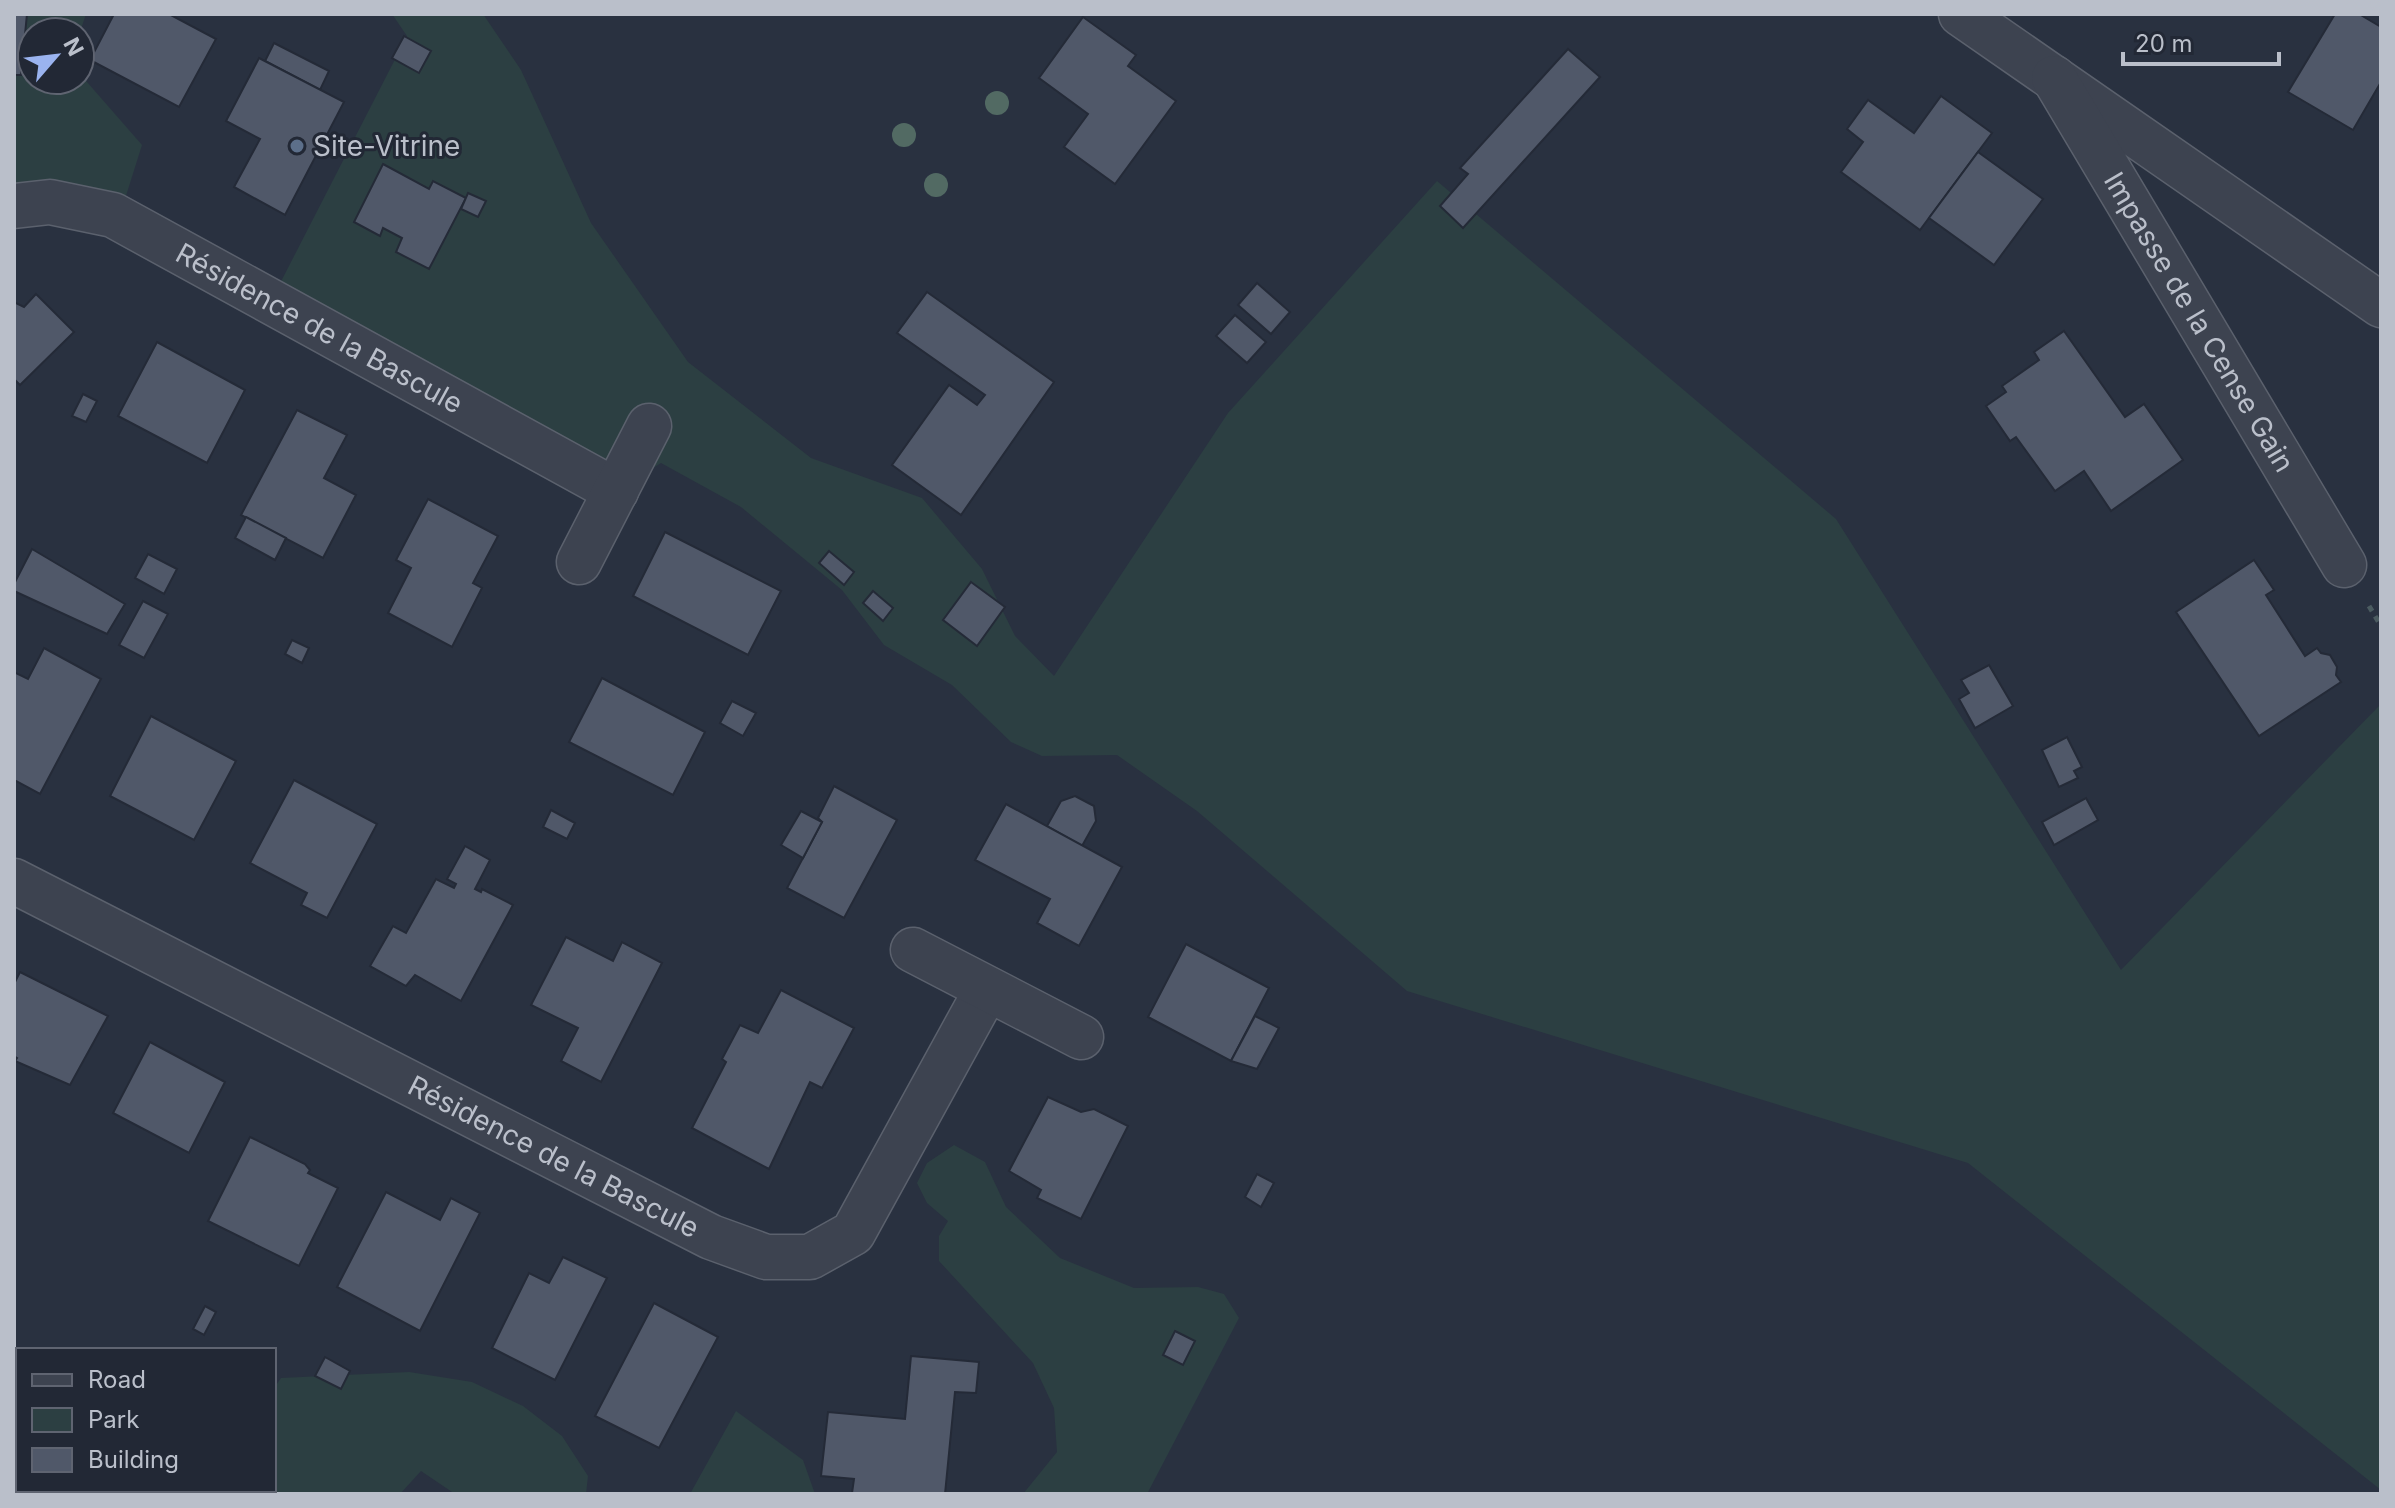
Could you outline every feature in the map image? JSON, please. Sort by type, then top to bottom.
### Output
[{"type":"street","name":"Impasse de la Cense Gain","points":[[1961,14],[2381,305]]},
{"type":"street","name":"Impasse de la Cense Gain","points":[[2054,78],[2344,565]]},
{"type":"street","name":"Résidence de la Bascule","points":[[14,206],[50,202],[113,215],[616,491]]},
{"type":"street","points":[[579,562],[649,426]]},
{"type":"street","name":"Résidence de la Bascule","points":[[14,881],[711,1237],[766,1257],[810,1257],[853,1233],[987,989]]},
{"type":"street","points":[[913,950],[1081,1037]]},
{"type":"green space","points":[[14,14],[86,14],[16,16],[16,96],[96,96],[96,92],[142,145],[119,218],[14,206]]},
{"type":"green space","points":[[392,14],[483,14],[521,70],[591,223],[688,362],[811,458],[922,498],[982,569],[1015,636],[1054,676],[1228,413],[1437,181],[1836,519],[2121,970],[2381,704],[2381,1490],[1968,1163],[1407,991],[1197,811],[1117,755],[1042,756],[1011,742],[952,685],[884,645],[842,590],[741,507],[661,463],[616,491],[271,301],[407,36]]},
{"type":"green space","points":[[954,1145],[985,1162],[1006,1207],[1060,1258],[1134,1288],[1198,1287],[1224,1294],[1239,1318],[1147,1494],[1023,1494],[1057,1452],[1054,1408],[1033,1363],[939,1261],[939,1236],[948,1221],[927,1203],[917,1183],[927,1163]]},
{"type":"green space","points":[[409,1372],[472,1382],[523,1406],[562,1436],[588,1476],[586,1494],[455,1494],[421,1471],[400,1494],[197,1494],[276,1492],[276,1385],[281,1378]]},
{"type":"green space","points":[[736,1411],[803,1460],[815,1494],[690,1494]]},
{"type":"building","points":[[14,14],[27,14],[16,16],[14,75]]},
{"type":"building","points":[[114,14],[169,14],[216,39],[179,107],[96,63],[96,48]]},
{"type":"building","points":[[2335,14],[2359,14],[2381,27],[2381,82],[2353,130],[2288,92]]},
{"type":"building","points":[[1083,17],[1136,55],[1128,66],[1176,101],[1115,184],[1064,147],[1088,114],[1039,78]]},
{"type":"building","points":[[404,36],[431,51],[419,73],[392,58]]},
{"type":"building","points":[[274,43],[329,71],[320,90],[265,61]]},
{"type":"building","points":[[1568,49],[1600,77],[1463,228],[1440,206],[1468,174],[1460,168]]},
{"type":"building","points":[[259,58],[344,102],[285,215],[234,187],[260,139],[226,121]]},
{"type":"building","points":[[1941,96],[1992,133],[1920,230],[1841,172],[1863,142],[1847,129],[1868,100],[1914,133]]},
{"type":"building","points":[[1978,152],[2043,199],[1994,265],[1929,218]]},
{"type":"building","points":[[383,164],[429,189],[433,181],[466,198],[429,269],[396,252],[402,238],[383,228],[380,236],[354,222]]},
{"type":"building","points":[[468,193],[486,201],[478,217],[461,209]]},
{"type":"building","points":[[1257,283],[1290,312],[1271,334],[1238,305]]},
{"type":"building","points":[[927,292],[1054,382],[961,515],[892,465],[949,385],[977,405],[985,395],[897,333]]},
{"type":"building","points":[[36,294],[74,332],[20,385],[14,379],[14,302],[24,307]]},
{"type":"building","points":[[1235,315],[1266,342],[1247,363],[1216,336]]},
{"type":"building","points":[[2064,331],[2125,417],[2144,404],[2183,460],[2111,511],[2084,471],[2055,491],[2016,437],[2010,441],[1986,406],[2006,392],[2002,386],[2039,360],[2034,352]]},
{"type":"building","points":[[157,342],[245,390],[207,463],[118,416]]},
{"type":"building","points":[[83,394],[97,401],[86,422],[72,416]]},
{"type":"building","points":[[297,410],[347,435],[324,478],[356,495],[323,558],[241,515]]},
{"type":"building","points":[[428,499],[498,536],[473,583],[482,588],[452,647],[388,613],[411,568],[396,560]]},
{"type":"building","points":[[246,517],[286,538],[275,560],[235,538]]},
{"type":"building","points":[[665,532],[781,591],[748,655],[633,596]]},
{"type":"building","points":[[32,549],[125,604],[107,634],[14,591],[14,584]]},
{"type":"building","points":[[829,551],[854,572],[844,585],[819,563]]},
{"type":"building","points":[[148,554],[177,569],[164,594],[135,578]]},
{"type":"building","points":[[2254,560],[2274,590],[2266,595],[2305,656],[2317,648],[2321,653],[2330,655],[2341,682],[2259,736],[2176,612]]},
{"type":"building","points":[[971,582],[1005,607],[977,646],[943,620]]},
{"type":"building","points":[[873,591],[893,608],[883,621],[863,603]]},
{"type":"building","points":[[143,601],[168,614],[144,658],[119,645]]},
{"type":"building","points":[[292,640],[309,648],[302,663],[285,654]]},
{"type":"building","points":[[44,648],[101,679],[40,794],[14,780],[14,672],[28,679]]},
{"type":"building","points":[[1989,665],[2013,706],[1975,728],[1959,699],[1969,693],[1961,680]]},
{"type":"building","points":[[602,678],[705,732],[673,795],[569,742]]},
{"type":"building","points":[[732,701],[756,713],[743,736],[720,723]]},
{"type":"building","points":[[151,716],[236,761],[194,840],[110,796]]},
{"type":"building","points":[[2067,737],[2082,767],[2074,771],[2078,778],[2059,787],[2042,750]]},
{"type":"building","points":[[294,780],[377,824],[327,918],[301,905],[307,893],[250,863]]},
{"type":"building","points":[[834,786],[897,820],[844,918],[787,888],[822,822],[818,818]]},
{"type":"building","points":[[1075,796],[1094,806],[1096,821],[1082,846],[1047,826],[1061,801]]},
{"type":"building","points":[[2086,798],[2098,820],[2054,845],[2042,822]]},
{"type":"building","points":[[1006,804],[1122,867],[1079,946],[1037,923],[1050,899],[975,860]]},
{"type":"building","points":[[551,810],[575,823],[567,839],[543,827]]},
{"type":"building","points":[[801,811],[822,822],[803,858],[781,845]]},
{"type":"building","points":[[465,846],[490,860],[475,889],[481,892],[482,889],[513,905],[461,1001],[415,975],[406,986],[370,966],[393,926],[406,933],[436,879],[454,888],[456,884],[447,879]]},
{"type":"building","points":[[566,937],[613,961],[622,942],[662,963],[601,1082],[561,1061],[578,1028],[531,1005]]},
{"type":"building","points":[[1186,944],[1269,988],[1231,1061],[1148,1017]]},
{"type":"building","points":[[20,972],[108,1016],[70,1085],[15,1061],[14,984]]},
{"type":"building","points":[[781,990],[854,1028],[822,1088],[810,1082],[769,1169],[692,1128],[726,1062],[722,1059],[740,1025],[758,1033]]},
{"type":"building","points":[[1255,1016],[1279,1028],[1257,1069],[1231,1061]]},
{"type":"building","points":[[150,1042],[225,1082],[189,1153],[113,1113]]},
{"type":"building","points":[[1048,1097],[1081,1112],[1094,1109],[1128,1126],[1081,1219],[1037,1198],[1041,1190],[1009,1171]]},
{"type":"building","points":[[250,1137],[305,1164],[310,1170],[308,1173],[338,1188],[299,1266],[208,1221]]},
{"type":"building","points":[[1257,1174],[1274,1183],[1261,1207],[1245,1197]]},
{"type":"building","points":[[386,1192],[440,1220],[451,1198],[480,1213],[420,1331],[337,1287]]},
{"type":"building","points":[[563,1257],[607,1278],[555,1380],[492,1348],[529,1273],[549,1283]]},
{"type":"building","points":[[654,1303],[718,1337],[659,1448],[595,1416]]},
{"type":"building","points":[[205,1306],[216,1312],[204,1335],[193,1329]]},
{"type":"building","points":[[1175,1331],[1195,1341],[1183,1365],[1163,1355]]},
{"type":"building","points":[[911,1356],[979,1362],[976,1393],[955,1392],[945,1494],[852,1493],[854,1479],[821,1476],[828,1412],[905,1419]]},
{"type":"building","points":[[325,1357],[350,1371],[341,1389],[315,1376]]},
{"type":"place","name":"Site-Vitrine","points":[[297,146]]}]
